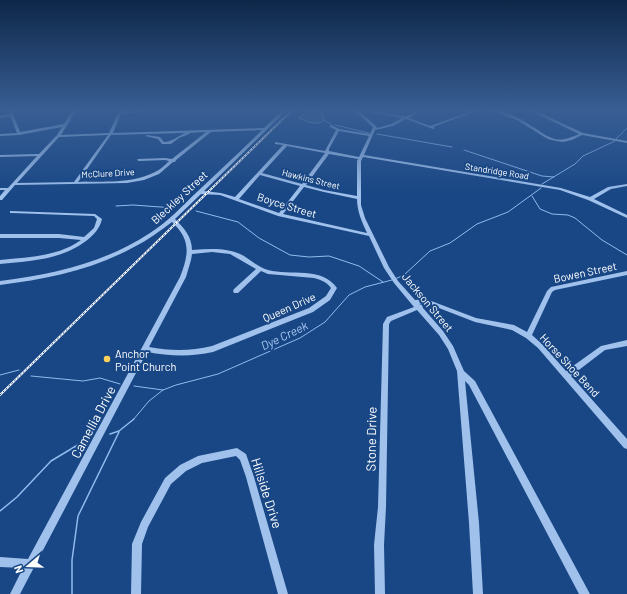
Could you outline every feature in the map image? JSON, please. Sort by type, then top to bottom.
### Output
[{"type":"street","points":[[0,199],[56,139]]},
{"type":"street","points":[[75,183],[107,139]]},
{"type":"street","points":[[160,139],[163,143],[167,144],[178,139]]},
{"type":"street","name":"McClure Drive","points":[[14,184],[133,181],[150,177],[174,161],[201,139]]},
{"type":"street","name":"Bleckley Street","points":[[0,283],[46,277],[100,262],[129,249],[155,233],[172,219],[256,139]]},
{"type":"street","points":[[280,215],[328,152],[326,149],[332,139]]},
{"type":"street","name":"Jackson Street","points":[[370,139],[360,157],[359,198],[361,212],[370,235],[390,274],[442,333],[451,348],[461,371],[478,594]]},
{"type":"street","points":[[609,139],[627,142]]},
{"type":"street","name":"Standridge Road","points":[[276,143],[560,189],[590,199],[627,217]]},
{"type":"street","points":[[236,199],[286,145]]},
{"type":"street","points":[[0,156],[41,155]]},
{"type":"street","points":[[140,160],[165,159],[174,161]]},
{"type":"street","name":"Hawkins Street","points":[[260,174],[303,186],[359,198]]},
{"type":"street","points":[[590,199],[610,188],[627,185]]},
{"type":"street","points":[[0,189],[9,189]]},
{"type":"street","name":"Boyce Street","points":[[199,192],[221,194],[280,215],[370,235]]},
{"type":"street","points":[[0,262],[62,253],[72,250],[96,230],[100,219],[95,215],[12,212]]},
{"type":"street","points":[[172,219],[184,230],[190,244],[191,252]]},
{"type":"street","points":[[0,236],[59,236],[86,238]]},
{"type":"street","name":"Queen Drive","points":[[145,349],[179,354],[198,353],[214,349],[311,310],[328,298],[334,288],[332,283],[322,278],[276,273],[260,269],[232,253],[217,251],[191,252]]},
{"type":"street","name":"Camellia Drive","points":[[15,594],[183,277],[191,252]]},
{"type":"street","points":[[236,291],[260,269]]},
{"type":"street","name":"Bowen Street","points":[[528,336],[550,290],[553,288],[627,274]]},
{"type":"street","name":"Horse Shoe Bend","points":[[417,305],[426,301],[476,320],[514,328],[528,336],[540,346],[627,445]]},
{"type":"street","name":"Stone Drive","points":[[380,594],[379,545],[382,507],[386,324],[389,319],[417,305]]},
{"type":"street","points":[[566,375],[603,348],[627,343]]},
{"type":"street","points":[[461,371],[472,383],[585,594]]},
{"type":"street","name":"Hillside Drive","points":[[136,594],[137,544],[144,525],[168,481],[183,468],[200,459],[237,452],[243,457],[250,477],[283,594]]},
{"type":"street","points":[[0,562],[31,564]]},
{"type":"waterway","points":[[404,139],[452,147]]},
{"type":"waterway","name":"Dye Creek","points":[[554,177],[575,164],[583,156],[615,141]]},
{"type":"waterway","points":[[464,150],[542,176],[554,177]]},
{"type":"waterway","name":"Dye Creek","points":[[542,184],[554,177]]},
{"type":"waterway","name":"Dye Creek","points":[[395,279],[404,275],[430,251],[450,243],[477,224],[508,212],[541,188]]},
{"type":"waterway","points":[[532,196],[540,209],[552,214],[568,215],[575,218],[602,240],[627,255]]},
{"type":"waterway","points":[[116,206],[133,205],[174,208]]},
{"type":"waterway","points":[[196,211],[238,222],[259,238],[290,255],[309,257],[329,256],[359,266],[383,282]]},
{"type":"waterway","name":"Dye Creek","points":[[163,390],[218,374],[300,338],[325,322],[349,295],[365,287],[392,280]]},
{"type":"waterway","points":[[0,375],[19,370]]},
{"type":"waterway","points":[[31,376],[83,381],[100,378],[120,384]]},
{"type":"waterway","points":[[134,386],[163,390]]},
{"type":"waterway","name":"Dye Creek","points":[[134,419],[149,401],[163,390]]},
{"type":"waterway","name":"Dye Creek","points":[[110,434],[119,431],[134,419]]},
{"type":"waterway","points":[[72,594],[72,560],[78,516],[119,432]]},
{"type":"waterway","name":"Dye Creek","points":[[0,511],[17,497],[51,461],[86,440]]},
{"type":"railway","points":[[0,395],[263,139]]},
{"type":"place","name":"Anchor Point Church","points":[[107,359]]}]
